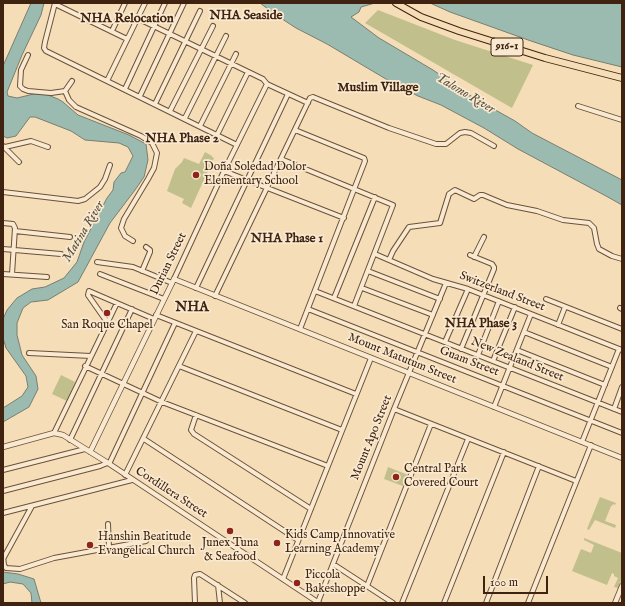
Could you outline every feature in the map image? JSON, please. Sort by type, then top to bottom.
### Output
[{"type":"main road","name":"916-1","points":[[396,3],[421,17],[459,31],[545,58],[622,78]]},
{"type":"street","points":[[112,31],[125,3]]},
{"type":"street","points":[[107,81],[144,3]]},
{"type":"street","points":[[125,89],[165,3]]},
{"type":"street","points":[[140,96],[184,3]]},
{"type":"street","points":[[128,39],[55,4],[44,42],[44,49],[237,145]]},
{"type":"street","points":[[155,104],[200,11]]},
{"type":"street","points":[[138,18],[263,79],[267,84],[308,103]]},
{"type":"street","points":[[170,111],[213,26]]},
{"type":"street","points":[[184,118],[226,36]]},
{"type":"street","points":[[200,126],[236,54]]},
{"type":"street","points":[[28,55],[21,70],[20,86],[28,91],[51,93],[66,91]]},
{"type":"street","points":[[217,135],[248,72]]},
{"type":"street","points":[[72,80],[66,91],[69,100],[76,107],[152,143],[157,153],[154,168],[124,219],[121,228],[124,236],[133,242]]},
{"type":"street","name":"Durian Street","points":[[90,452],[267,84]]},
{"type":"street","points":[[196,288],[288,94]]},
{"type":"street","points":[[215,296],[311,97],[405,134],[436,144],[446,144],[460,133],[465,132],[471,133],[494,146]]},
{"type":"street","points":[[578,106],[622,120]]},
{"type":"street","points":[[295,130],[364,158],[365,160],[344,218],[300,329]]},
{"type":"street","points":[[4,146],[31,141],[48,147]]},
{"type":"street","points":[[4,146],[19,162]]},
{"type":"street","points":[[281,159],[375,197],[393,206],[354,306]]},
{"type":"street","points":[[3,192],[78,201],[86,199],[106,179],[110,165]]},
{"type":"street","points":[[224,171],[344,218]]},
{"type":"street","points":[[390,260],[394,251],[410,227],[440,223],[449,194],[455,190],[474,199],[480,195],[483,195],[507,206],[537,211],[564,220],[589,223],[594,228],[599,249],[622,259]]},
{"type":"street","points":[[334,298],[375,197]]},
{"type":"street","points":[[3,223],[13,224],[15,231],[12,274]]},
{"type":"street","points":[[15,231],[70,237]]},
{"type":"street","points":[[461,349],[494,267],[492,264],[472,256],[484,237]]},
{"type":"street","points":[[142,271],[150,252],[150,250],[146,247]]},
{"type":"street","points":[[3,249],[61,254]]},
{"type":"street","name":"Switzerland Street","points":[[375,254],[433,279],[468,288],[620,349]]},
{"type":"street","name":"Mount Matutum Street","points":[[97,262],[129,266],[196,288],[622,458]]},
{"type":"street","points":[[368,271],[440,299]]},
{"type":"street","points":[[3,274],[47,277]]},
{"type":"street","points":[[100,274],[164,299]]},
{"type":"street","name":"Mount Apo Street","points":[[318,603],[394,409],[446,283]]},
{"type":"street","points":[[362,288],[433,315]]},
{"type":"street","points":[[445,342],[468,288]]},
{"type":"street","points":[[107,322],[88,295],[88,292],[90,291],[116,303],[175,323],[356,394]]},
{"type":"street","name":"New Zealand Street","points":[[315,291],[622,412]]},
{"type":"street","points":[[546,299],[622,329]]},
{"type":"street","points":[[478,355],[499,301]]},
{"type":"street","points":[[3,447],[54,433],[116,303]]},
{"type":"street","points":[[493,361],[515,307]]},
{"type":"street","points":[[558,325],[565,307]]},
{"type":"street","points":[[70,440],[132,309]]},
{"type":"street","name":"Guam Street","points":[[308,309],[622,433]]},
{"type":"street","points":[[494,407],[531,314]]},
{"type":"street","points":[[3,491],[108,463],[113,457],[175,323]]},
{"type":"street","points":[[125,475],[196,331]]},
{"type":"street","points":[[524,332],[612,367]]},
{"type":"street","points":[[582,442],[620,349]]},
{"type":"street","points":[[516,350],[605,385]]},
{"type":"street","points":[[29,353],[91,356]]},
{"type":"street","points":[[283,579],[371,358]]},
{"type":"street","points":[[85,366],[162,402],[328,466]]},
{"type":"street","points":[[179,366],[342,430]]},
{"type":"street","points":[[614,409],[622,387]]},
{"type":"street","points":[[394,409],[576,481]]},
{"type":"street","points":[[196,415],[191,430],[194,434],[311,509]]},
{"type":"street","points":[[368,586],[431,424]]},
{"type":"street","name":"Cordillera Street","points":[[54,433],[60,434],[108,463],[318,603]]},
{"type":"street","points":[[144,439],[298,540]]},
{"type":"street","points":[[402,603],[468,439]]},
{"type":"street","points":[[528,603],[591,445]]},
{"type":"street","points":[[3,470],[84,449]]},
{"type":"street","points":[[444,603],[504,452]]},
{"type":"street","points":[[486,603],[539,466]]},
{"type":"street","points":[[3,513],[132,480]]},
{"type":"street","points":[[3,559],[32,506]]},
{"type":"street","points":[[108,524],[109,548]]},
{"type":"street","points":[[3,556],[6,568],[20,569],[54,558],[146,541]]},
{"type":"street","points":[[333,564],[393,603]]},
{"type":"street","points":[[195,603],[194,578],[197,574],[202,575],[245,603]]},
{"type":"street","points":[[218,585],[220,603]]},
{"type":"street","points":[[615,603],[622,586]]},
{"type":"shaded area","points":[[378,10],[455,40],[533,65],[512,108],[365,23]]},
{"type":"shaded area","points":[[205,152],[214,158],[191,208],[182,203],[184,199],[167,191],[175,169],[184,158],[199,164]]},
{"type":"shaded area","points":[[61,375],[75,382],[67,401],[52,394]]},
{"type":"shaded area","name":"Central Park Covered Court","points":[[388,467],[408,475],[403,486],[384,479]]},
{"type":"shaded area","points":[[600,497],[616,503],[615,505],[613,504],[611,506],[605,521],[616,525],[615,528],[595,520],[589,530],[587,529]]},
{"type":"shaded area","points":[[584,538],[622,553],[622,579],[618,588],[614,587],[618,578],[612,573],[607,585],[572,571],[581,549],[591,553],[594,545],[584,540]]},
{"type":"water","points":[[31,3],[44,3],[41,15],[22,55],[7,92],[8,96],[17,98],[38,93],[58,99],[78,115],[129,135],[146,144],[148,160],[144,177],[110,223],[78,282],[48,300],[31,302],[23,308],[17,323],[17,335],[22,355],[36,376],[38,389],[29,407],[3,422],[3,408],[22,396],[28,387],[26,376],[6,348],[3,338],[3,319],[7,310],[17,298],[32,289],[45,287],[64,278],[77,262],[84,242],[107,198],[113,190],[114,182],[121,173],[125,172],[133,156],[128,147],[119,143],[85,140],[71,131],[35,117],[30,117],[16,136],[7,138],[3,136],[3,66]]},
{"type":"water","name":"Talomo River","points":[[260,3],[375,3],[361,7],[359,12],[351,17],[379,38],[433,70],[474,98],[515,121],[532,133],[622,180],[622,205],[518,149],[484,128],[441,105],[396,85],[327,44],[296,28]]},
{"type":"water","points":[[430,3],[622,3],[622,67],[573,55],[531,41],[450,12]]},
{"type":"water","points":[[3,572],[18,574],[34,579],[41,603],[32,603],[31,593],[23,584],[10,582],[3,584]]},
{"type":"place","name":"Doña Soledad Dolor Elementary School","points":[[196,175]]},
{"type":"place","name":"San Roque Chapel","points":[[107,313]]},
{"type":"place","name":"Central Park Covered Court","points":[[396,477]]},
{"type":"place","name":"Junex Tuna & Seafood","points":[[230,531]]},
{"type":"place","name":"Kids Camp Innovative Learning Academy","points":[[277,543]]},
{"type":"place","name":"Hanshin Beatitude Evangelical Church","points":[[90,545]]},
{"type":"place","name":"Piccola Bakeshoppe","points":[[297,583]]},
{"type":"district","name":"NHA Seaside","points":[[246,16]]},
{"type":"district","name":"NHA Relocation","points":[[127,19]]},
{"type":"district","name":"Muslim Village","points":[[378,88]]},
{"type":"district","name":"NHA Phase 2","points":[[182,139]]},
{"type":"district","name":"NHA Phase 1","points":[[287,239]]},
{"type":"district","name":"NHA","points":[[192,308]]},
{"type":"district","name":"NHA Phase 3","points":[[481,324]]},
{"type":"water label","name":"Matina River","points":[[84,232]]}]
